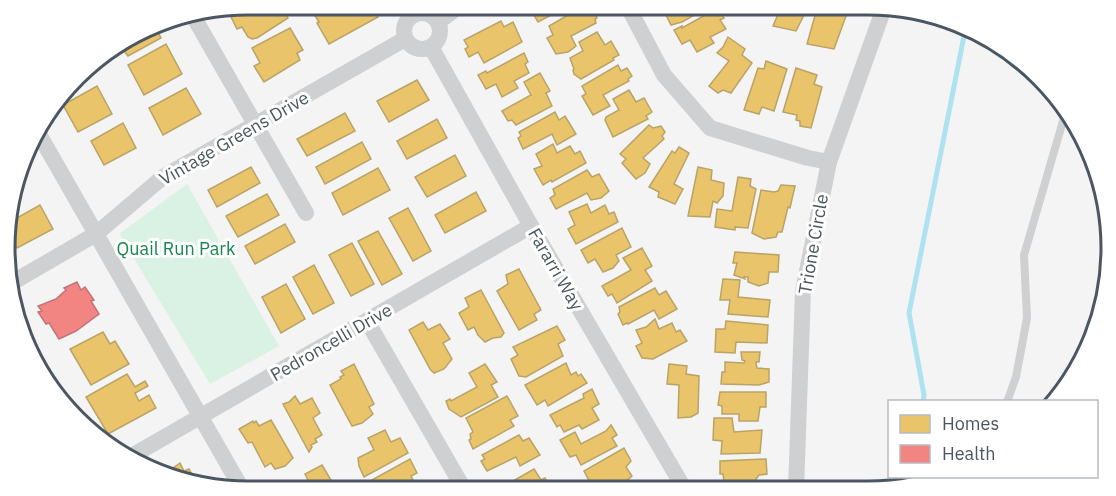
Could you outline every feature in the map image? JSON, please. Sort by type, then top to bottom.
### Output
[{"type":"street","points":[[408,15],[404,28],[405,39],[413,48],[425,49],[431,47],[439,39],[438,22],[431,15]]},
{"type":"street","points":[[438,22],[447,15]]},
{"type":"street","points":[[633,15],[664,75],[710,128],[808,158],[829,162]]},
{"type":"street","name":"Trione Circle","points":[[796,481],[803,291],[829,162],[882,15]]},
{"type":"street","points":[[196,21],[306,213]]},
{"type":"street","name":"Vintage Greens Drive","points":[[17,280],[96,234],[163,177],[405,39]]},
{"type":"street","name":"Fararri Way","points":[[431,47],[531,226],[680,481]]},
{"type":"street","points":[[42,139],[238,481]]},
{"type":"street","name":"Pedroncelli Drive","points":[[137,453],[531,226]]},
{"type":"street","points":[[367,321],[459,481]]},
{"type":"lane","points":[[1008,400],[1016,377],[1027,318],[1024,255],[1063,121]]},
{"type":"green space","name":"Quail Run Park","points":[[187,184],[279,346],[210,384],[119,234]]},
{"type":"building: Homes","points":[[230,15],[287,15],[288,18],[257,38],[248,37],[242,27],[237,29]]},
{"type":"building: Homes","points":[[315,15],[377,15],[378,17],[329,44],[317,23],[319,22]]},
{"type":"building: Homes","points":[[534,15],[551,15],[538,22]]},
{"type":"building: Homes","points":[[568,15],[596,15],[597,18],[596,23],[571,36],[576,46],[568,52],[556,54],[547,38],[553,35],[549,26]]},
{"type":"building: Homes","points":[[666,15],[694,15],[682,22],[671,25]]},
{"type":"building: Homes","points":[[705,15],[722,15],[724,18],[720,20],[726,29],[710,37],[714,43],[697,52],[690,40],[682,44],[674,30],[682,26],[682,28]]},
{"type":"building: Homes","points":[[778,15],[804,15],[796,31],[773,26]]},
{"type":"building: Homes","points":[[815,15],[846,15],[834,49],[807,44]]},
{"type":"building: Homes","points":[[501,21],[504,27],[513,22],[522,42],[484,63],[478,52],[469,57],[465,49],[468,47],[464,40]]},
{"type":"building: Homes","points":[[290,28],[303,50],[297,53],[300,60],[264,82],[254,66],[260,63],[252,48]]},
{"type":"building: Homes","points":[[597,32],[605,45],[611,41],[619,55],[581,79],[574,74],[570,58],[583,51],[579,42]]},
{"type":"building: Homes","points":[[159,33],[161,38],[128,56],[124,51],[121,53],[131,46]]},
{"type":"building: Homes","points":[[728,37],[745,49],[742,55],[752,63],[731,93],[723,90],[718,93],[709,86],[729,61],[717,53]]},
{"type":"building: Homes","points":[[166,44],[182,74],[144,95],[128,65]]},
{"type":"building: Homes","points":[[524,53],[529,73],[514,81],[518,88],[502,97],[496,84],[486,89],[478,75],[486,71],[487,73]]},
{"type":"building: Homes","points":[[766,61],[787,69],[774,111],[762,107],[759,114],[744,110],[758,68],[764,69]]},
{"type":"building: Homes","points":[[618,65],[621,71],[627,68],[632,76],[628,79],[629,81],[603,95],[610,106],[593,115],[582,96],[586,94],[582,86]]},
{"type":"building: Homes","points":[[796,68],[817,75],[814,84],[822,87],[811,128],[800,126],[800,121],[796,120],[797,115],[783,112]]},
{"type":"building: Homes","points":[[540,73],[550,91],[546,93],[552,106],[516,125],[512,120],[508,121],[502,111],[531,95],[524,82]]},
{"type":"building: Homes","points":[[417,80],[429,100],[389,122],[377,101]]},
{"type":"building: Homes","points":[[97,86],[112,114],[78,132],[65,104]]},
{"type":"building: Homes","points":[[186,88],[201,114],[163,135],[149,108]]},
{"type":"building: Homes","points":[[629,90],[636,102],[644,98],[652,112],[646,116],[648,119],[613,137],[605,120],[606,117],[619,110],[613,99]]},
{"type":"building: Homes","points":[[555,112],[559,120],[565,116],[576,134],[557,145],[552,134],[523,149],[518,138],[521,136],[519,132]]},
{"type":"building: Homes","points":[[345,113],[355,131],[307,156],[297,139]]},
{"type":"building: Homes","points":[[437,119],[447,138],[407,159],[397,141]]},
{"type":"building: Homes","points":[[123,123],[136,148],[104,165],[91,141]]},
{"type":"building: Homes","points":[[649,125],[653,128],[661,126],[665,132],[662,136],[664,139],[643,158],[650,164],[645,173],[636,179],[622,163],[626,159],[620,154]]},
{"type":"building: Homes","points":[[362,142],[371,159],[325,184],[316,167]]},
{"type":"building: Homes","points":[[553,144],[557,153],[570,146],[575,154],[580,151],[586,163],[543,185],[534,169],[542,166],[536,154]]},
{"type":"building: Homes","points":[[679,147],[689,153],[674,184],[683,189],[675,204],[658,197],[659,192],[649,187],[672,151],[675,153]]},
{"type":"building: Homes","points":[[455,155],[466,176],[427,197],[415,177]]},
{"type":"building: Homes","points":[[251,167],[260,183],[217,207],[208,190]]},
{"type":"building: Homes","points":[[698,167],[712,170],[711,180],[724,183],[723,196],[717,203],[713,201],[710,217],[688,216]]},
{"type":"building: Homes","points":[[378,168],[390,190],[343,215],[332,193]]},
{"type":"building: Homes","points":[[587,170],[592,177],[599,174],[609,191],[601,198],[591,200],[587,193],[556,209],[550,198],[555,195],[553,189]]},
{"type":"building: Homes","points":[[738,177],[751,179],[750,186],[756,189],[748,228],[735,227],[735,230],[715,227],[717,209],[732,211]]},
{"type":"building: Homes","points":[[781,185],[795,186],[790,208],[788,207],[782,232],[778,232],[776,237],[764,239],[752,233],[761,190],[778,191]]},
{"type":"building: Homes","points":[[476,192],[486,211],[445,233],[435,215]]},
{"type":"building: Homes","points":[[267,194],[279,215],[238,237],[226,216]]},
{"type":"building: Homes","points":[[587,204],[591,213],[605,205],[609,214],[614,212],[618,222],[576,244],[568,229],[575,225],[569,212]]},
{"type":"building: Homes","points":[[40,205],[53,229],[17,248],[15,233],[17,218]]},
{"type":"building: Homes","points":[[408,208],[431,251],[413,261],[389,218]]},
{"type":"building: Homes","points":[[285,224],[295,242],[255,264],[245,246]]},
{"type":"building: Homes","points":[[622,228],[631,247],[616,255],[619,261],[613,268],[603,272],[595,259],[588,263],[581,250]]},
{"type":"building: Homes","points":[[378,231],[402,274],[382,285],[358,241]]},
{"type":"building: Homes","points":[[352,243],[374,284],[351,296],[329,255]]},
{"type":"building: Homes","points":[[642,248],[652,266],[645,270],[652,281],[617,303],[612,294],[608,296],[602,286],[631,270],[623,258]]},
{"type":"building: Homes","points":[[735,252],[779,255],[778,272],[769,272],[768,283],[759,286],[748,282],[748,277],[744,277],[745,279],[734,275],[737,263],[733,263]]},
{"type":"building: Homes","points":[[314,265],[334,303],[313,314],[293,277]]},
{"type":"building: Homes","points":[[519,269],[541,310],[534,314],[537,320],[519,330],[497,291],[508,284],[506,275]]},
{"type":"building: Homes","points":[[723,279],[740,280],[738,297],[770,300],[768,317],[728,314],[730,300],[720,300]]},
{"type":"building: Homes","points":[[286,284],[305,319],[281,333],[262,297]]},
{"type":"building: Homes","points":[[655,288],[659,295],[666,291],[677,309],[659,319],[654,310],[623,325],[618,314],[619,307]]},
{"type":"building: Homes","points":[[481,290],[504,333],[501,337],[485,342],[474,327],[468,330],[459,313],[469,307],[465,298]]},
{"type":"building: Homes","points":[[655,319],[659,329],[672,323],[676,332],[680,330],[687,341],[653,359],[642,358],[636,346],[642,343],[636,330],[646,327]]},
{"type":"building: Homes","points":[[726,321],[768,325],[767,343],[736,342],[735,353],[715,352],[716,329],[725,329]]},
{"type":"building: Homes","points":[[423,322],[428,330],[440,324],[450,339],[443,343],[452,359],[444,369],[434,373],[409,330]]},
{"type":"building: Homes","points":[[557,326],[565,340],[558,344],[563,356],[526,377],[519,376],[511,359],[518,355],[513,347]]},
{"type":"building: Homes","points":[[103,332],[110,344],[115,341],[129,364],[91,385],[70,349]]},
{"type":"building: Homes","points":[[741,352],[760,352],[759,362],[756,362],[757,368],[769,369],[769,382],[759,385],[721,384],[725,362],[744,363]]},
{"type":"building: Homes","points":[[566,363],[571,375],[576,372],[578,376],[581,374],[587,383],[548,406],[545,400],[537,405],[525,385]]},
{"type":"building: Homes","points":[[354,364],[374,404],[369,407],[373,414],[362,423],[352,426],[330,385],[341,379],[340,377],[344,375],[341,371]]},
{"type":"building: Homes","points":[[485,364],[497,382],[491,385],[498,397],[461,417],[449,409],[446,401],[450,399],[451,401],[477,387],[469,373]]},
{"type":"building: Homes","points":[[669,364],[687,366],[686,374],[699,376],[698,413],[691,417],[678,418],[679,385],[667,384]]},
{"type":"building: Homes","points":[[127,374],[135,387],[145,381],[148,386],[135,393],[139,401],[149,395],[156,408],[108,434],[86,397]]},
{"type":"building: Homes","points":[[592,389],[599,404],[592,408],[599,420],[582,429],[579,425],[564,432],[560,425],[557,427],[550,415],[584,398],[583,394]]},
{"type":"building: Homes","points":[[720,392],[766,392],[766,407],[760,407],[758,421],[739,421],[739,414],[722,414],[722,406],[718,405]]},
{"type":"building: Homes","points":[[295,396],[300,404],[312,398],[320,413],[313,418],[322,435],[315,439],[317,442],[311,445],[309,452],[283,404]]},
{"type":"building: Homes","points":[[507,396],[518,416],[510,420],[514,426],[473,449],[469,440],[473,432],[466,418]]},
{"type":"building: Homes","points":[[714,418],[732,418],[734,432],[762,430],[760,453],[721,454],[722,441],[713,440]]},
{"type":"building: Homes","points":[[271,420],[293,458],[285,466],[275,469],[271,463],[265,467],[252,442],[248,443],[239,429],[253,421],[254,423],[256,421],[259,426]]},
{"type":"building: Homes","points":[[611,425],[617,435],[612,438],[617,446],[581,465],[576,455],[570,457],[560,440],[575,432],[581,444],[606,431]]},
{"type":"building: Homes","points":[[385,430],[391,442],[400,438],[408,453],[364,477],[358,458],[374,450],[368,438]]},
{"type":"building: Homes","points":[[519,435],[523,441],[529,438],[540,455],[520,466],[516,457],[487,471],[481,461],[485,459],[482,455]]},
{"type":"building: Homes","points":[[624,448],[631,461],[626,467],[632,476],[626,481],[589,481],[584,471]]},
{"type":"building: Homes","points":[[410,459],[417,473],[411,476],[414,481],[370,481]]},
{"type":"building: Homes","points":[[766,459],[767,474],[759,475],[756,481],[724,481],[723,474],[720,474],[720,461]]},
{"type":"building: Homes","points":[[180,463],[184,471],[189,469],[191,474],[173,469]]},
{"type":"building: Homes","points":[[322,465],[331,481],[308,481],[305,474]]},
{"type":"building: Homes","points":[[534,469],[541,480],[545,478],[546,481],[513,481]]},
{"type":"building: Health","points":[[77,282],[81,290],[85,287],[94,300],[91,301],[99,314],[76,331],[59,339],[49,323],[46,324],[38,312],[42,311],[38,306],[56,299],[66,290],[64,288]]},
{"type":"waterway","points":[[923,400],[909,313],[964,36]]}]
